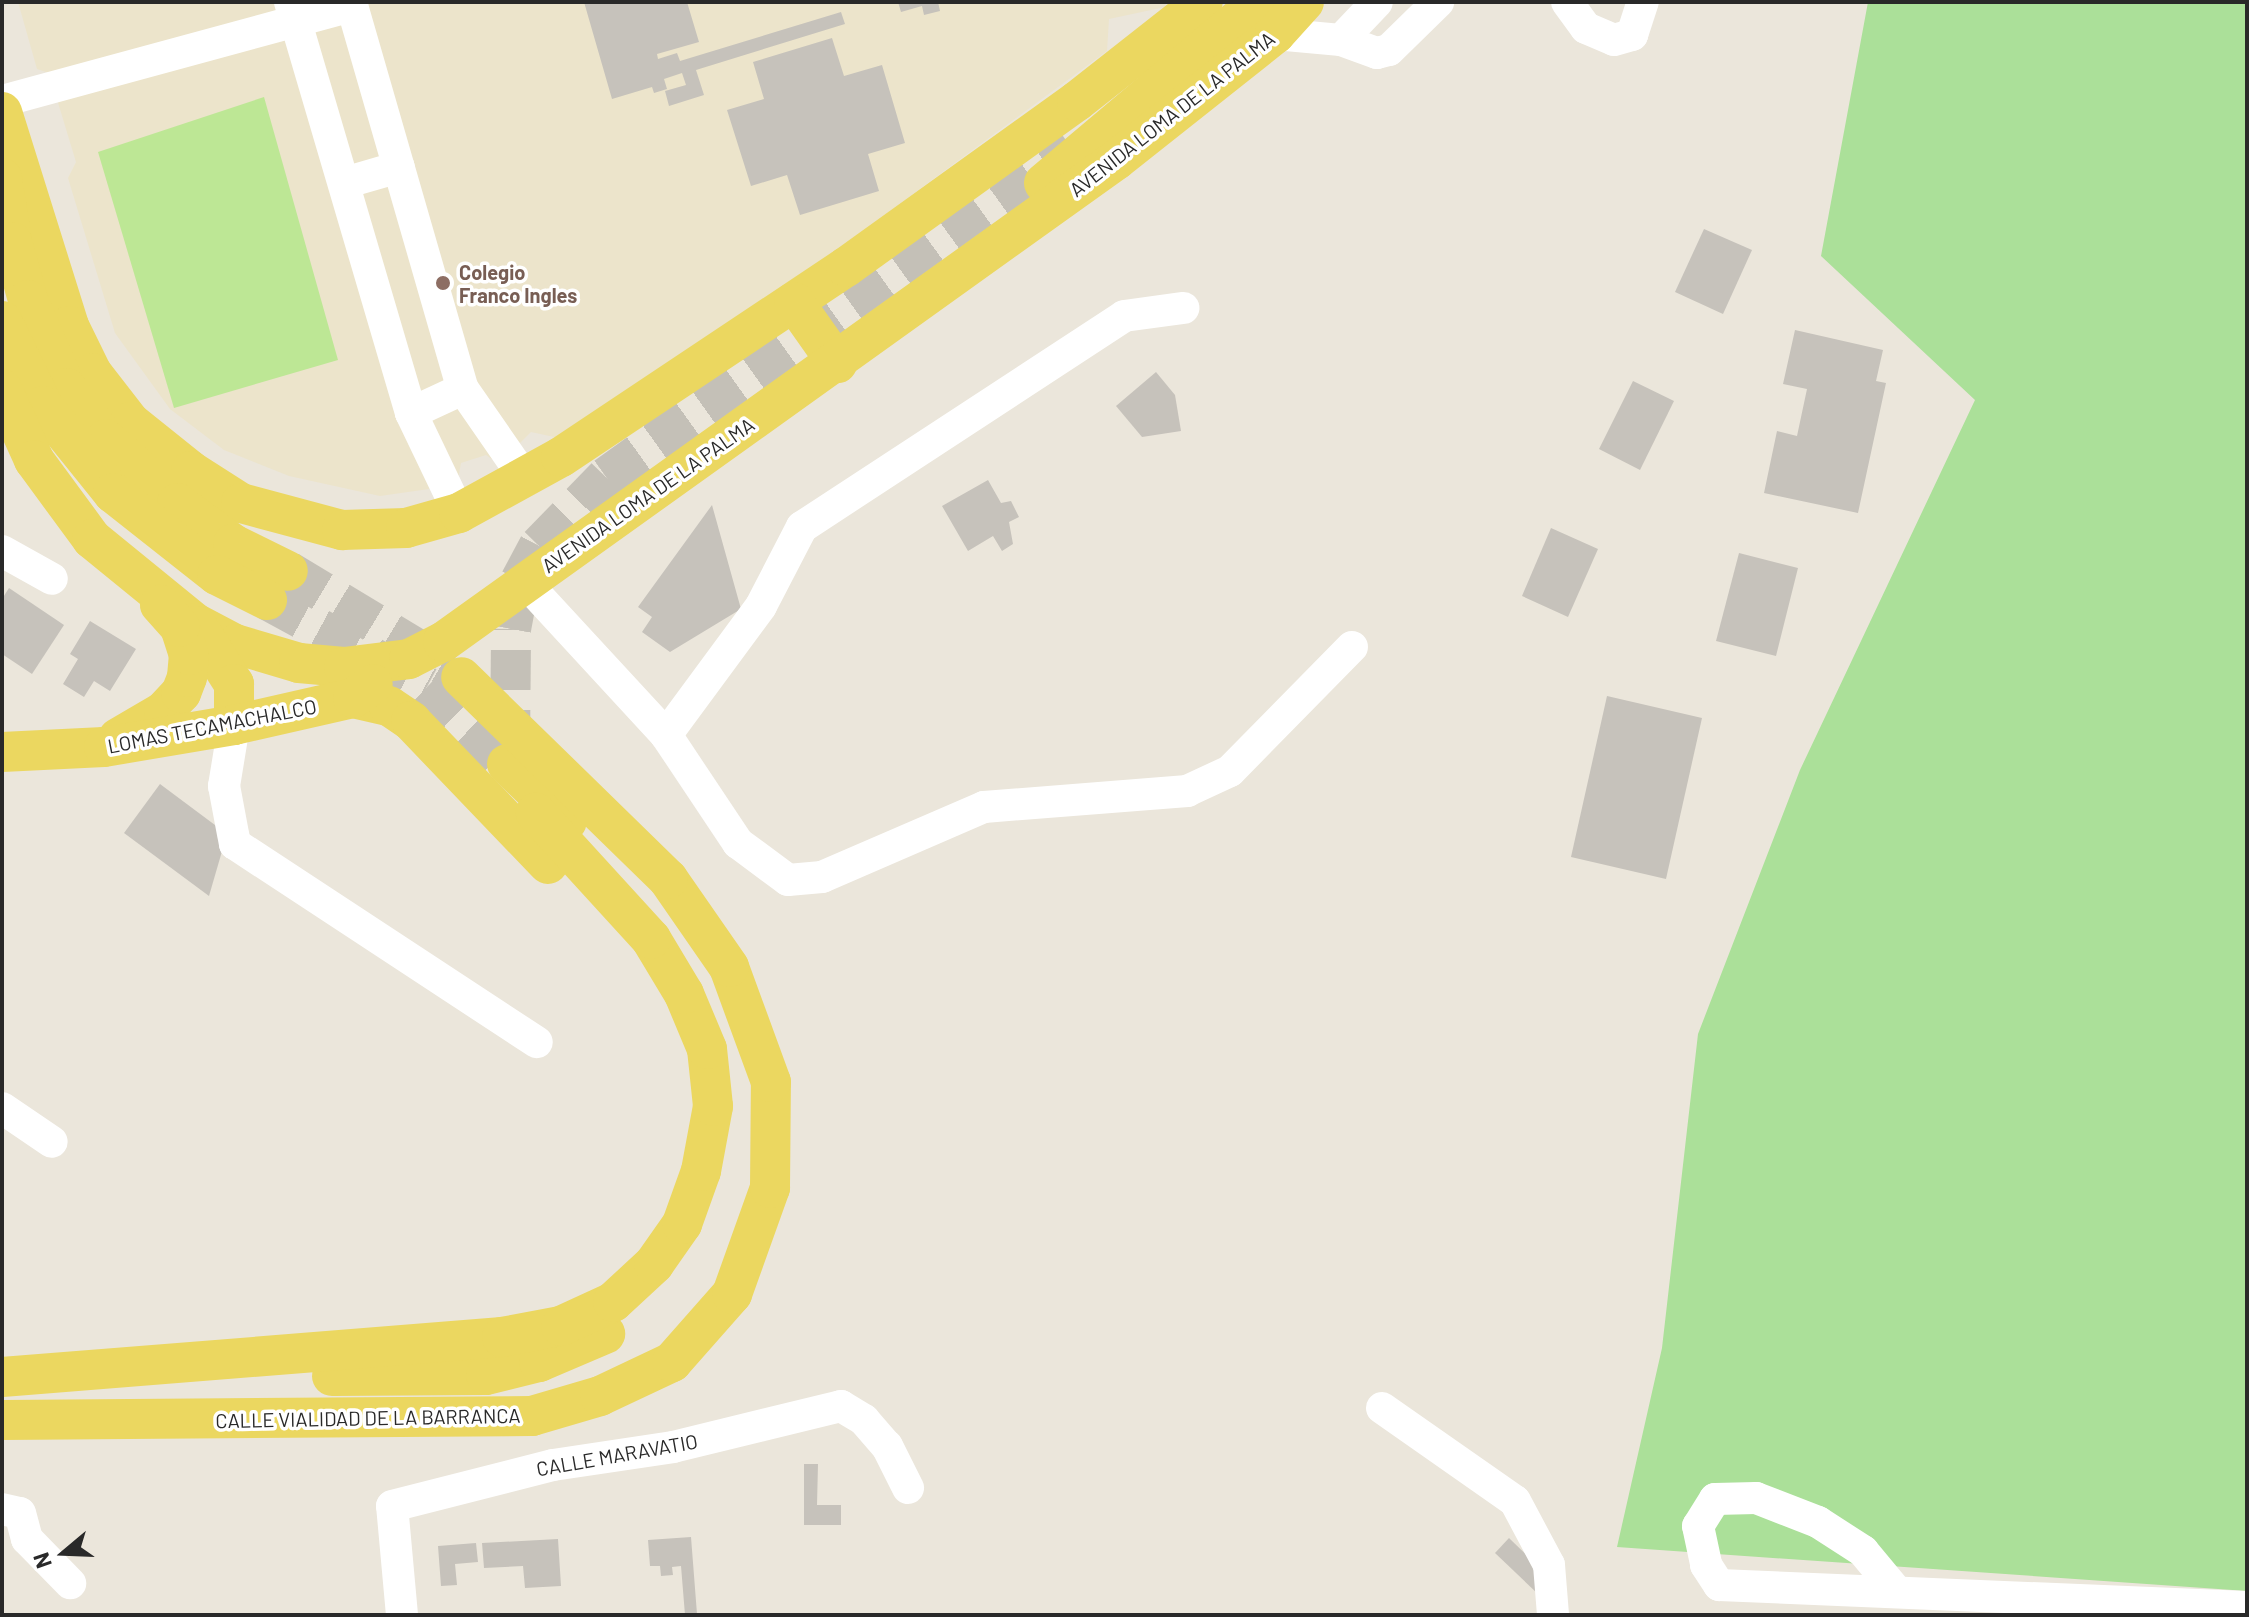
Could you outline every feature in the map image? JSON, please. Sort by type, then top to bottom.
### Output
[{"type":"main road","points":[[3,117],[69,326],[92,373],[130,422],[191,471],[241,503],[281,517],[342,530],[406,528],[459,513],[526,480],[794,302],[1077,101],[1203,2]]},
{"type":"main road","name":"AVENIDA LOMA DE LA PALMA","points":[[3,395],[34,460],[63,504],[92,539],[195,623],[235,644],[299,663],[344,667],[409,659],[443,642],[524,581],[837,363],[1116,160],[1267,18],[1304,2]]},
{"type":"main road","points":[[1035,190],[1267,18]]},
{"type":"main road","points":[[2,175],[12,242],[28,300],[66,388],[106,439],[177,503],[233,544],[277,585],[217,575],[113,493],[43,406],[2,321]]},
{"type":"main road","points":[[794,302],[837,363]]},
{"type":"main road","points":[[104,747],[164,711],[181,693],[187,677],[189,655],[180,627],[134,575]]},
{"type":"main road","points":[[195,623],[234,684],[234,725]]},
{"type":"main road","name":"LOMAS TECAMACHALCO","points":[[2,752],[104,747],[234,725],[353,698],[409,659]]},
{"type":"main road","points":[[170,1363],[288,1375],[436,1378],[486,1375],[539,1362],[616,1329],[665,1290],[710,1222],[738,1118],[722,1031],[661,915],[521,757],[461,677]]},
{"type":"main road","points":[[170,1363],[306,1333],[563,1306],[611,1274],[649,1235],[688,1133],[688,1070],[661,993],[593,911],[411,721],[389,706],[353,698]]},
{"type":"main road","points":[[505,703],[521,757]]},
{"type":"main road","name":"CALLE VIALIDAD DE LA BARRANCA","points":[[2,1420],[532,1416],[600,1396],[672,1362],[732,1294],[770,1188],[771,1082],[729,967],[668,879],[521,757]]},
{"type":"main road","points":[[2,1377],[409,1347],[561,1326],[613,1302],[654,1264],[682,1224],[701,1171],[713,1106],[707,1049],[684,994],[651,939],[536,813]]},
{"type":"street","points":[[1341,40],[1377,2]]},
{"type":"street","points":[[1267,18],[1377,53],[1389,50],[1438,2]]},
{"type":"street","points":[[1567,2],[1586,28],[1614,40],[1632,35],[1643,2]]},
{"type":"street","points":[[3,117],[293,11],[351,4],[463,389],[526,480]]},
{"type":"street","points":[[293,11],[411,413],[459,513]]},
{"type":"street","points":[[344,183],[399,167]]},
{"type":"street","points":[[666,735],[761,606],[802,527],[1124,316],[1183,308]]},
{"type":"street","points":[[411,413],[463,389]]},
{"type":"street","points":[[2,551],[52,579]]},
{"type":"street","points":[[524,581],[666,735],[738,843],[788,880],[822,877],[984,807],[1187,791],[1230,771],[1352,647]]},
{"type":"street","points":[[234,725],[224,786],[235,844],[537,1042]]},
{"type":"street","points":[[2,1108],[52,1142]]},
{"type":"street","name":"CALLE MARAVATIO","points":[[402,1615],[392,1506],[553,1465],[673,1447],[841,1406],[864,1420],[887,1446],[908,1488]]},
{"type":"street","points":[[1382,1408],[1515,1501],[1549,1565],[1553,1615]]},
{"type":"street","points":[[1897,1592],[1863,1551],[1818,1522],[1756,1498],[1715,1499],[1698,1526],[1706,1565],[1719,1585],[2247,1607]]},
{"type":"street","points":[[2,1509],[20,1513],[27,1539],[70,1583]]},
{"type":"shaded area","name":"Colegio Franco Ingles","points":[[18,2],[1166,2],[1165,7],[1109,19],[1107,51],[860,233],[559,438],[531,432],[499,464],[486,455],[461,463],[457,485],[380,496],[289,476],[224,450],[170,409],[115,333],[68,178],[76,162],[49,73],[37,69]]},
{"type":"green space","points":[[1868,2],[2247,2],[2247,1591],[1617,1547],[1662,1348],[1698,1034],[1800,770],[1975,400],[1821,256]]},
{"type":"green space","points":[[264,97],[338,360],[174,408],[98,152]]},
{"type":"building","points":[[584,2],[687,2],[699,42],[657,54],[658,59],[677,53],[680,61],[841,12],[845,24],[696,70],[704,95],[669,106],[665,91],[686,85],[682,73],[664,79],[667,89],[654,93],[652,87],[612,99]]},
{"type":"building","points":[[898,2],[938,2],[940,11],[924,15],[922,6],[901,12]]},
{"type":"building","points":[[832,38],[844,76],[882,65],[905,143],[868,154],[879,191],[800,215],[787,175],[751,186],[727,110],[764,99],[753,62]]},
{"type":"building","points":[[1704,229],[1752,250],[1723,314],[1675,292]]},
{"type":"building","points":[[1795,330],[1883,350],[1876,381],[1886,383],[1858,513],[1764,493],[1777,431],[1797,436],[1807,389],[1783,384]]},
{"type":"building","points":[[1156,372],[1175,395],[1181,431],[1142,437],[1116,406]]},
{"type":"building","points":[[1633,381],[1674,401],[1640,470],[1599,449]]},
{"type":"building","points":[[988,480],[1001,503],[1011,501],[1019,517],[1009,522],[1013,544],[1002,551],[993,536],[968,551],[942,506]]},
{"type":"building","points":[[712,505],[741,609],[670,652],[642,632],[652,617],[638,607]]},
{"type":"building","points":[[1551,528],[1598,549],[1568,617],[1522,596]]},
{"type":"building","points":[[1739,553],[1798,568],[1776,656],[1716,641]]},
{"type":"building","points":[[9,588],[64,625],[32,674],[2,654],[2,599]]},
{"type":"building","points":[[90,621],[136,649],[110,691],[94,681],[84,697],[63,684],[78,659],[70,654]]},
{"type":"building","points":[[1607,696],[1702,718],[1666,879],[1571,857]]},
{"type":"building","points":[[160,784],[227,834],[209,896],[124,833]]},
{"type":"building","points":[[804,1464],[818,1464],[817,1505],[841,1505],[841,1525],[804,1525]]},
{"type":"building","points":[[691,1537],[697,1614],[685,1615],[681,1566],[672,1567],[673,1575],[661,1576],[660,1566],[650,1566],[648,1540]]},
{"type":"building","points":[[1509,1538],[1553,1581],[1539,1595],[1495,1553]]},
{"type":"building","points":[[558,1539],[561,1586],[525,1588],[523,1566],[484,1568],[482,1543]]},
{"type":"building","points":[[476,1543],[478,1562],[455,1564],[457,1585],[441,1586],[438,1546]]},
{"type":"tunnel","points":[[510,750],[511,629],[520,581],[539,546],[606,477],[1069,145]]},
{"type":"tunnel","points":[[288,571],[449,668]]},
{"type":"tunnel","points":[[267,600],[427,687],[507,764]]},
{"type":"place","name":"Colegio Franco Ingles","points":[[443,283]]}]
